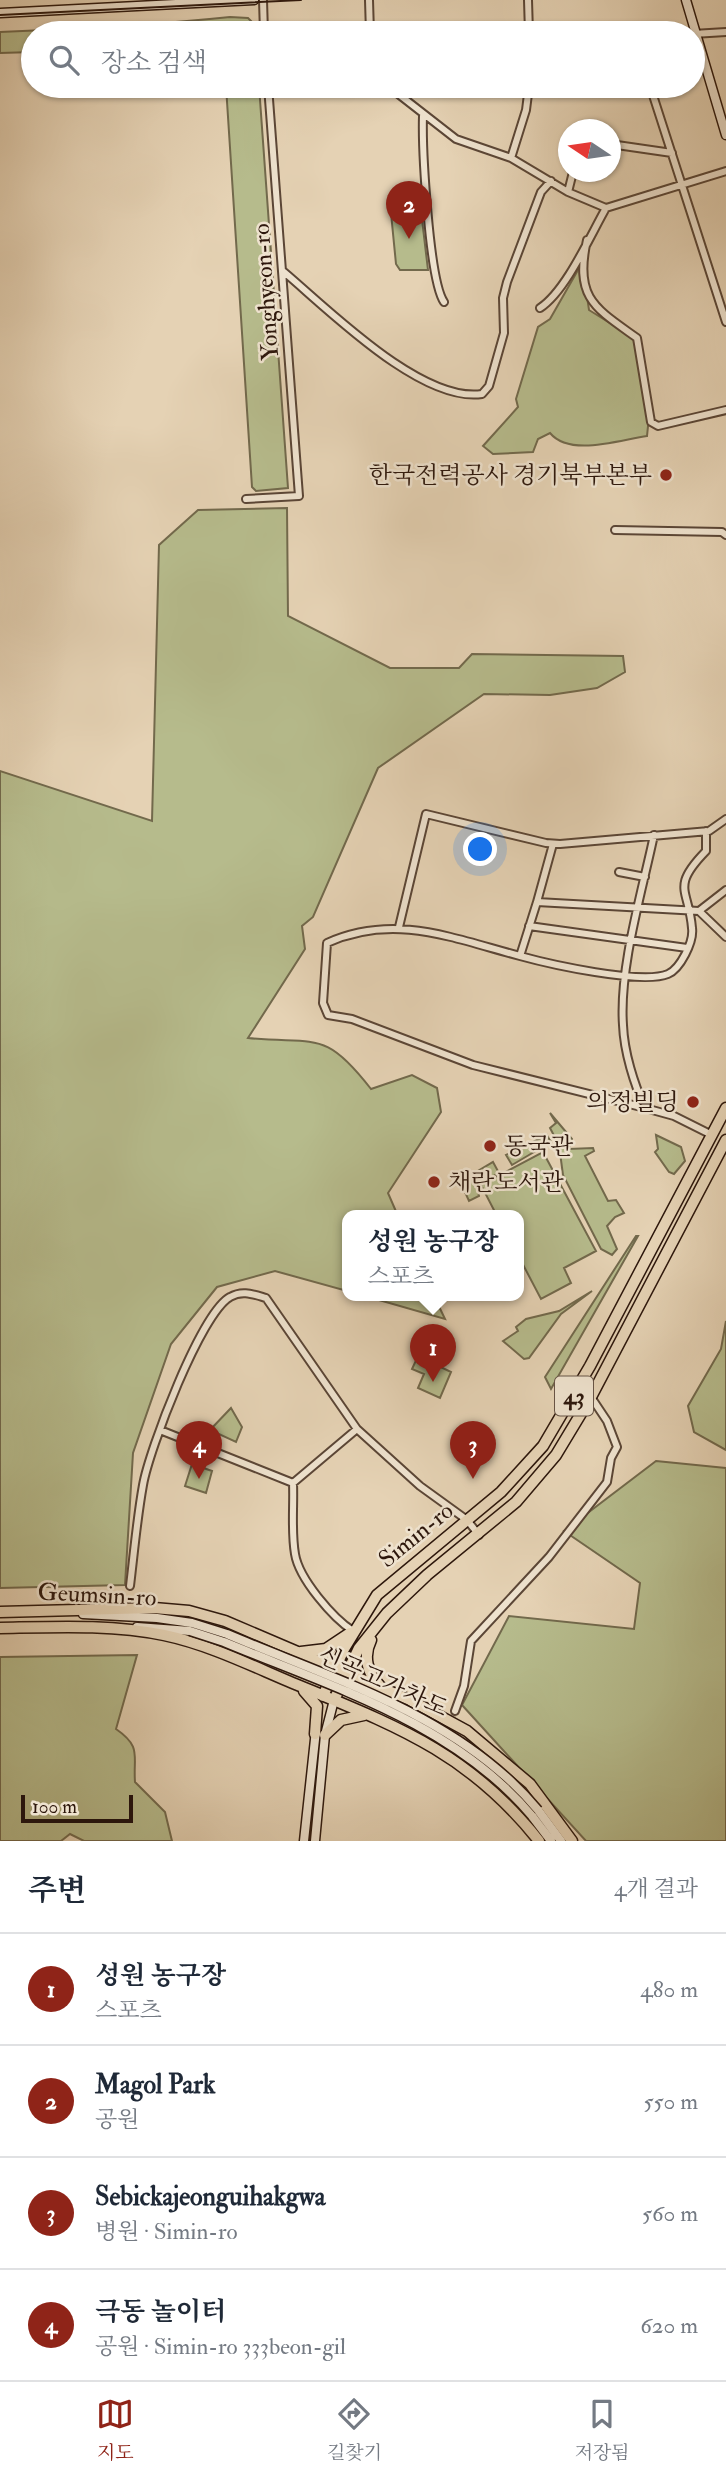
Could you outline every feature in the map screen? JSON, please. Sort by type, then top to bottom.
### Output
[{"type":"main road","name":"Simin-ro","points":[[323,1696],[353,1631],[384,1589],[519,1475],[554,1430],[726,1108]]},
{"type":"main road","name":"Simin-ro","points":[[334,1700],[359,1648],[381,1620],[427,1575],[479,1535],[544,1471],[591,1397],[726,1140]]},
{"type":"main road","points":[[64,1613],[132,1608],[189,1611],[225,1621],[390,1692],[448,1719],[494,1752],[530,1784],[572,1841]]},
{"type":"main road","name":"Geumsin-ro","points":[[0,1612],[64,1613]]},
{"type":"main road","points":[[381,1620],[366,1657],[374,1679],[390,1692]]},
{"type":"main road","name":"Geumsin-ro","points":[[0,1628],[21,1628]]},
{"type":"main road","points":[[21,1628],[162,1634],[200,1645],[276,1676],[421,1739],[464,1766],[499,1796],[539,1841]]},
{"type":"main road","points":[[293,1651],[322,1651],[353,1631]]},
{"type":"main road","points":[[276,1676],[304,1691],[314,1700],[320,1735],[344,1719],[360,1715],[375,1717]]},
{"type":"street","points":[[0,13],[254,0]]},
{"type":"street","points":[[263,0],[264,21]]},
{"type":"street","points":[[369,0],[370,21]]},
{"type":"street","points":[[528,0],[529,21]]},
{"type":"street","points":[[687,0],[691,21]]},
{"type":"street","points":[[705,33],[726,32]]},
{"type":"street","points":[[705,69],[726,135]]},
{"type":"street","name":"Yonghyeon-ro","points":[[246,499],[299,496],[269,98]]},
{"type":"street","points":[[402,98],[456,139],[511,158],[568,192],[606,208],[726,171]]},
{"type":"street","points":[[511,158],[528,98]]},
{"type":"street","points":[[654,98],[726,322]]},
{"type":"street","points":[[423,116],[422,141],[434,270],[437,292],[444,302]]},
{"type":"street","points":[[621,145],[672,153]]},
{"type":"street","points":[[284,272],[383,357],[435,384],[457,392],[482,394],[489,386],[504,333],[503,298],[507,282],[541,192],[551,181]]},
{"type":"street","points":[[568,192],[570,182]]},
{"type":"street","points":[[540,308],[548,303],[606,208]]},
{"type":"street","points":[[587,240],[584,264],[589,300],[596,309],[637,338],[651,422],[657,426],[726,410]]},
{"type":"street","points":[[615,530],[726,535]]},
{"type":"street","points":[[399,927],[426,814],[553,844],[706,831],[716,828],[726,818]]},
{"type":"street","points":[[706,831],[706,851],[690,869],[684,884],[692,928],[687,948],[678,966],[670,973],[656,977],[551,964],[399,927],[378,928],[348,934],[327,943],[323,1003],[328,1015],[352,1019],[473,1065],[674,1116],[712,1135]]},
{"type":"street","points":[[645,1108],[624,1034],[632,939],[654,835]]},
{"type":"street","points":[[520,956],[553,844]]},
{"type":"street","points":[[619,872],[645,877]]},
{"type":"street","points":[[537,902],[699,911],[726,890]]},
{"type":"street","points":[[699,911],[726,937]]},
{"type":"street","points":[[530,926],[687,948]]},
{"type":"street","points":[[130,1586],[143,1483],[160,1430],[208,1319],[228,1298],[243,1292],[265,1298],[357,1429],[420,1486],[467,1521],[479,1535]]},
{"type":"street","points":[[455,1711],[464,1686],[471,1642],[549,1557],[607,1482],[617,1447],[607,1421],[591,1397]]},
{"type":"street","points":[[293,1483],[357,1429]]},
{"type":"street","points":[[160,1430],[293,1483]]},
{"type":"street","points":[[293,1483],[295,1555],[312,1588],[338,1621],[353,1631]]},
{"type":"street","name":"Geumsin-ro","points":[[64,1613],[157,1618],[191,1627]]},
{"type":"street","name":"Geumsin-ro","points":[[21,1628],[79,1622],[110,1628],[191,1627]]},
{"type":"street","name":"신곡고가차도","points":[[191,1627],[426,1729],[483,1767],[535,1813]]},
{"type":"street","name":"Simin-ro","points":[[315,1841],[323,1696]]},
{"type":"street","name":"Simin-ro","points":[[304,1841],[320,1735],[334,1700]]},
{"type":"street","points":[[535,1813],[551,1841]]},
{"type":"street","points":[[535,1813],[561,1841]]},
{"type":"green space","points":[[230,17],[248,18],[251,21],[184,21]]},
{"type":"green space","points":[[21,31],[21,52],[0,53],[0,32]]},
{"type":"green space","points":[[227,98],[260,98],[288,488],[256,491],[252,487]]},
{"type":"green space","points":[[421,211],[428,270],[400,270],[396,264],[391,213]]},
{"type":"green space","points":[[582,263],[589,310],[637,340],[649,416],[647,436],[582,446],[559,440],[550,433],[538,439],[533,452],[493,454],[483,446],[518,407],[516,399],[538,327],[550,319]]},
{"type":"green space","points":[[287,508],[288,616],[390,668],[459,668],[472,654],[623,656],[625,672],[597,688],[550,695],[484,694],[378,768],[313,917],[302,926],[305,949],[248,1038],[317,1043],[342,1056],[371,1089],[412,1075],[437,1088],[441,1112],[388,1193],[395,1210],[342,1210],[342,1290],[275,1271],[217,1287],[171,1344],[133,1453],[125,1585],[0,1588],[0,771],[152,821],[159,545],[198,510]]},
{"type":"green space","points":[[550,1113],[572,1139],[569,1149],[593,1148],[594,1151],[585,1156],[608,1201],[616,1200],[624,1213],[615,1217],[607,1226],[617,1249],[612,1255],[601,1249],[563,1175],[559,1145],[550,1128],[556,1123]]},
{"type":"green space","points":[[547,1135],[551,1142],[512,1165],[506,1155]]},
{"type":"green space","points":[[656,1135],[681,1147],[685,1161],[674,1174],[669,1172],[655,1152],[658,1149]]},
{"type":"green space","points":[[543,1152],[596,1251],[564,1268],[571,1283],[541,1299],[524,1267],[524,1210],[494,1210],[481,1185]]},
{"type":"green space","points":[[493,1162],[499,1173],[477,1185],[479,1196],[469,1201],[464,1190],[468,1177]]},
{"type":"green space","points":[[638,1236],[551,1389],[545,1377]]},
{"type":"green space","points":[[592,1291],[561,1314],[529,1358],[524,1359],[503,1341],[518,1331],[516,1327],[526,1319],[559,1311]]},
{"type":"green space","points":[[382,1301],[436,1301],[445,1319]]},
{"type":"green space","points":[[726,1321],[726,1450],[694,1432],[688,1406],[721,1349]]},
{"type":"green space","points":[[418,1356],[451,1372],[440,1398],[418,1388],[424,1374],[412,1369]]},
{"type":"green space","points":[[231,1408],[242,1427],[236,1442],[210,1430]]},
{"type":"green space","points":[[656,1461],[726,1468],[726,1841],[586,1841],[462,1705],[509,1616],[634,1629],[640,1583],[564,1531]]},
{"type":"green space","points":[[192,1464],[212,1471],[206,1493],[185,1486]]},
{"type":"green space","points":[[137,1655],[116,1729],[133,1747],[135,1782],[165,1812],[172,1841],[84,1841],[70,1834],[61,1841],[0,1841],[0,1657]]},
{"type":"tunnel","points":[[439,1754],[455,1711]]},
{"type":"tram line","points":[[0,15],[301,0]]},
{"type":"place","name":"Magol Park","points":[[409,239]]},
{"type":"place","name":"한국전력공사 경기북부본부","points":[[666,475]]},
{"type":"place","name":"의정빌딩","points":[[693,1102]]},
{"type":"place","name":"동국관","points":[[490,1146]]},
{"type":"place","name":"채란도서관","points":[[434,1182]]},
{"type":"place","name":"성원 농구장","points":[[433,1382]]},
{"type":"place","name":"극동 놀이터","points":[[199,1479]]},
{"type":"place","name":"Sebickajeonguihakgwa","points":[[473,1479]]}]
